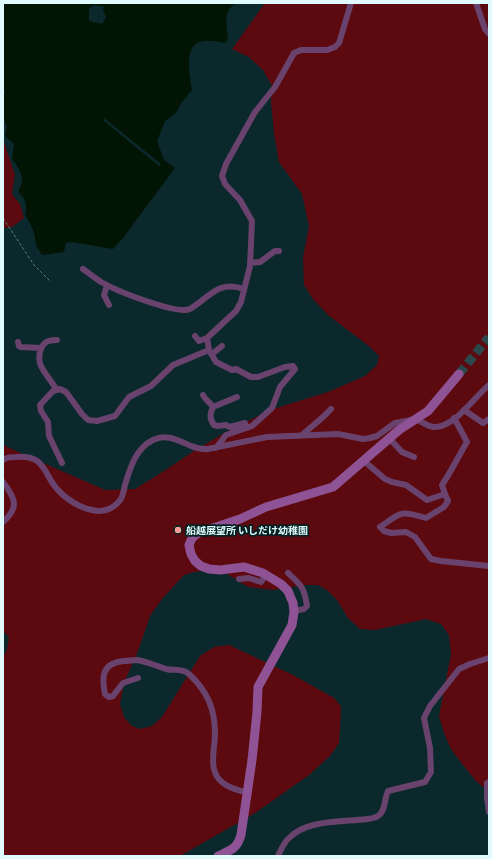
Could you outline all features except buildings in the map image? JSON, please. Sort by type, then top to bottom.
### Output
[{"type":"street","points":[[195,336],[198,340],[207,338],[236,312],[241,302],[250,263],[252,221],[240,200],[224,184],[222,176],[226,164],[255,112],[275,87],[290,58],[294,53],[300,50],[327,50],[335,47],[339,42],[351,3]]},
{"type":"street","points":[[476,3],[485,29],[489,34]]},
{"type":"street","points":[[250,263],[260,262],[275,251],[279,250]]},
{"type":"street","points":[[83,269],[107,285],[134,297],[159,305],[189,310],[217,289],[234,286],[244,289]]},
{"type":"street","points":[[107,285],[104,295],[109,305]]},
{"type":"street","points":[[207,338],[210,352],[216,362],[232,370],[236,369],[251,377],[258,377],[285,367],[293,366],[296,369],[280,387],[272,408],[252,426],[226,435],[216,448]]},
{"type":"street","points":[[57,340],[45,342],[41,348],[39,358],[41,366],[57,390]]},
{"type":"street","points":[[18,342],[19,346],[21,347],[41,348]]},
{"type":"street","points":[[62,463],[49,436],[48,422],[41,411],[40,405],[53,391],[60,389],[66,392],[88,420],[97,421],[109,418],[115,416],[129,397],[151,386],[173,365],[210,352],[222,346]]},
{"type":"street","points":[[218,856],[234,848],[239,843],[248,793],[257,712],[258,687],[292,625],[294,611],[293,603],[288,591],[281,584],[266,575],[244,567],[220,570],[209,569],[201,566],[195,561],[191,554],[189,545],[192,538],[198,533],[266,507],[333,487],[398,430],[428,411],[458,374]]},
{"type":"street","points":[[3,460],[7,457],[26,456],[35,459],[43,467],[57,489],[67,498],[91,510],[103,511],[114,506],[121,498],[134,457],[152,440],[160,437],[171,437],[181,440],[200,450],[266,437],[338,434],[363,439],[370,438],[377,436],[395,423],[416,419],[433,427],[440,426],[470,406],[480,392],[489,385]]},
{"type":"street","points":[[203,395],[213,407]]},
{"type":"street","points":[[237,397],[213,407],[210,414],[211,420],[214,425],[218,426],[226,425],[230,427],[245,423],[247,428]]},
{"type":"street","points":[[302,435],[324,418],[331,410]]},
{"type":"street","points":[[464,410],[483,422],[489,420]]},
{"type":"street","points":[[454,418],[467,442],[442,486],[448,501],[444,506],[426,518],[404,512],[380,527],[392,533],[406,532],[415,537],[431,559],[489,566]]},
{"type":"street","points":[[389,438],[402,452],[414,457]]},
{"type":"street","points":[[364,461],[385,480],[406,485],[427,500],[445,494]]},
{"type":"street","points":[[3,482],[12,495],[14,505],[12,514],[3,522]]},
{"type":"street","points":[[288,573],[302,586],[305,591],[308,606],[304,609],[294,611]]},
{"type":"street","points":[[238,579],[248,578],[261,582],[266,575]]},
{"type":"street","points":[[278,856],[288,839],[295,832],[315,824],[370,819],[378,816],[384,808],[388,791],[425,782],[431,772],[430,748],[424,718],[430,706],[459,669],[489,658]]},
{"type":"street","points":[[138,678],[123,683],[113,696],[109,697],[105,694],[103,675],[106,668],[113,662],[136,660],[168,669],[182,670],[198,684],[209,701],[212,711],[215,732],[213,764],[217,777],[223,784],[232,789],[248,793]]},
{"type":"street","points":[[489,782],[487,783],[489,812]]},
{"type":"path","points":[[3,218],[34,265],[51,282]]},
{"type":"shaded area","points":[[3,3],[237,3],[232,6],[227,14],[226,24],[228,39],[225,43],[205,41],[198,43],[193,47],[189,60],[192,90],[182,102],[176,113],[165,121],[157,141],[164,160],[175,168],[123,238],[113,249],[71,242],[66,243],[64,252],[42,255],[36,245],[34,232],[25,214],[25,202],[18,192],[22,179],[18,167],[12,159],[14,144],[5,136],[7,127],[3,117],[3,98],[5,91],[3,88]],"holes":[[[94,5],[104,7],[103,10],[106,17],[102,24],[89,21],[89,8]]]},
{"type":"shaded area","points":[[265,3],[489,3],[489,792],[476,781],[451,749],[439,716],[451,654],[449,635],[441,624],[426,619],[375,630],[360,629],[348,618],[337,600],[327,590],[318,585],[305,585],[273,590],[248,587],[224,572],[213,570],[194,572],[184,575],[162,599],[150,616],[138,651],[124,683],[120,704],[124,717],[132,726],[140,729],[152,726],[162,717],[200,656],[214,647],[229,645],[293,675],[334,698],[341,706],[339,743],[330,756],[309,775],[255,813],[180,856],[3,856],[3,657],[7,650],[9,637],[3,631],[3,444],[105,490],[135,489],[226,432],[270,410],[328,392],[365,376],[377,365],[379,356],[370,347],[328,315],[313,299],[304,285],[303,258],[309,226],[302,194],[279,162],[274,134],[271,101],[272,86],[263,70],[249,57],[232,49]]},
{"type":"shaded area","points":[[3,139],[15,175],[12,194],[20,204],[24,218],[12,227],[3,228]]},
{"type":"pier","points":[[104,118],[161,164],[159,166],[103,120]]},
{"type":"tunnel","points":[[459,374],[489,337]]},
{"type":"place","name":"船越展望所 いしだけ幼稚園","points":[[178,530]]}]
